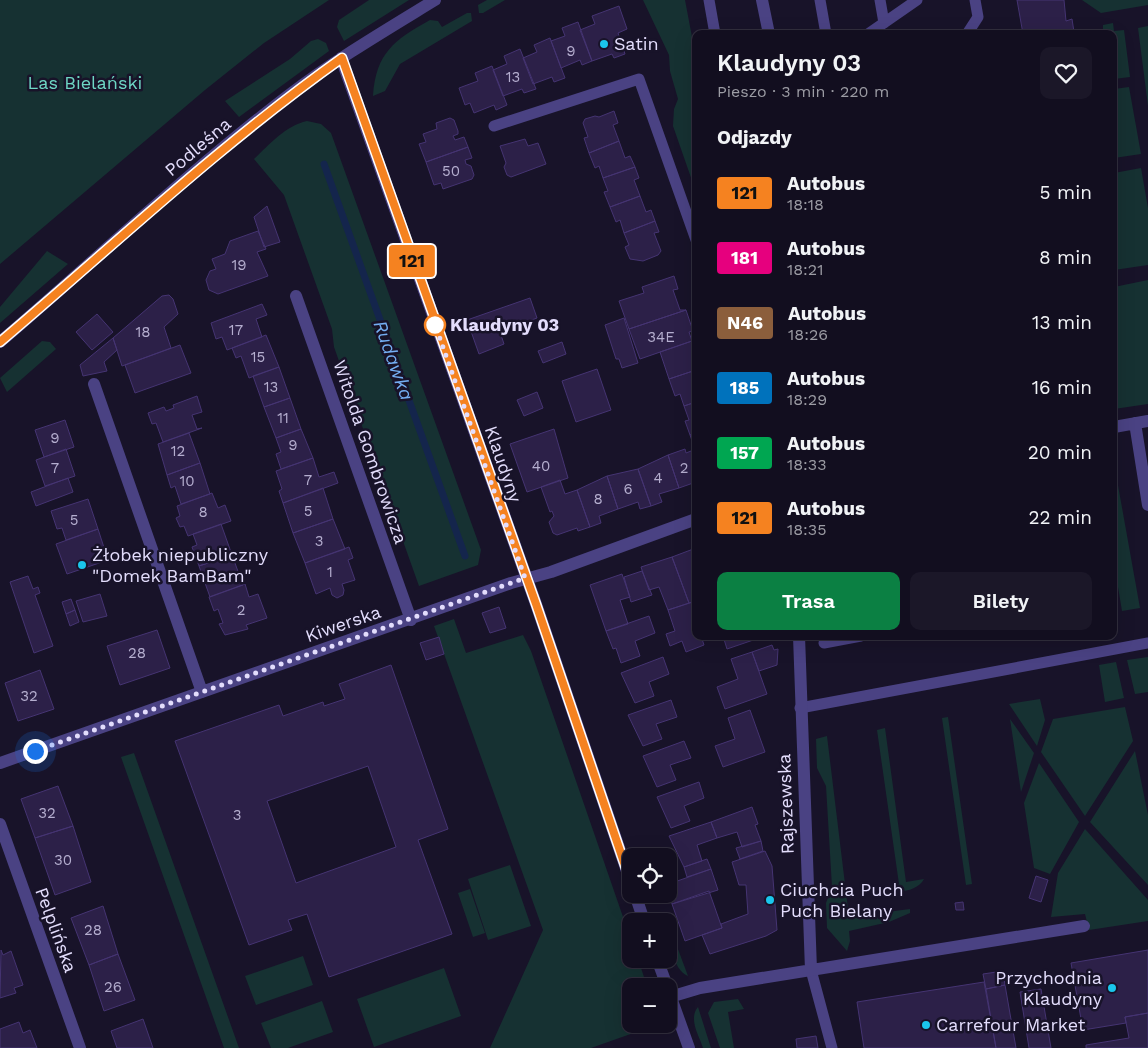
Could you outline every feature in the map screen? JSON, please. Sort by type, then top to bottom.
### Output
[{"type":"street","name":"Podleśna","points":[[0,342],[239,135],[289,95],[342,58],[435,0]]},
{"type":"street","points":[[762,0],[768,30]]},
{"type":"street","name":"Klaudyny","points":[[342,58],[622,857]]},
{"type":"street","name":"Witolda Gombrowicza","points":[[296,296],[411,620]]},
{"type":"street","points":[[94,384],[202,692]]},
{"type":"street","points":[[1117,426],[1148,421]]},
{"type":"street","points":[[1134,423],[1148,505]]},
{"type":"street","name":"Kiwerska","points":[[0,763],[411,620],[525,578],[551,572],[692,519]]},
{"type":"street","name":"Rajszewska","points":[[799,640],[800,708],[811,970]]},
{"type":"street","name":"Pelplińska","points":[[0,824],[80,1048]]},
{"type":"street","points":[[677,991],[1084,926]]},
{"type":"street","points":[[677,1014],[689,1048]]},
{"type":"lane","points":[[709,0],[714,30]]},
{"type":"lane","points":[[820,0],[825,30]]},
{"type":"lane","points":[[880,0],[884,23]]},
{"type":"lane","points":[[874,30],[917,0]]},
{"type":"lane","points":[[970,30],[978,17],[975,0]]},
{"type":"lane","points":[[494,126],[639,79],[692,229]]},
{"type":"lane","points":[[824,643],[840,640]]},
{"type":"lane","points":[[800,708],[1148,643]]},
{"type":"lane","points":[[811,970],[832,1048]]},
{"type":"green space","name":"Las Bielański","points":[[0,0],[329,0],[264,43],[205,90],[0,264]]},
{"type":"green space","points":[[369,0],[409,0],[344,41],[337,27],[339,20]]},
{"type":"green space","points":[[487,0],[505,0],[483,13],[479,13],[478,5]]},
{"type":"green space","points":[[643,0],[685,0],[692,37],[692,181],[673,126],[674,109],[678,99],[670,71],[669,55]]},
{"type":"green space","points":[[1082,0],[1148,0],[1148,5],[1101,13]]},
{"type":"green space","points":[[467,13],[471,13],[472,21],[400,64],[385,91],[373,96],[378,69],[389,49],[397,41],[430,20],[438,21],[442,27]]},
{"type":"green space","points":[[1113,23],[1114,30],[1103,30],[1103,25]]},
{"type":"green space","points":[[1148,26],[1148,106],[1138,28]]},
{"type":"green space","points":[[1124,30],[1130,77],[1117,79],[1117,31]]},
{"type":"green space","points":[[318,39],[326,43],[329,51],[239,117],[225,101],[290,59],[311,41]]},
{"type":"green space","points":[[1129,87],[1141,154],[1117,158],[1117,89]]},
{"type":"green space","points":[[307,121],[321,124],[331,133],[481,550],[478,565],[419,586],[334,347],[332,329],[284,195],[254,159],[285,131]]},
{"type":"green space","points":[[1141,168],[1148,208],[1148,265],[1117,270],[1117,172]]},
{"type":"green space","points":[[47,251],[68,264],[0,323],[0,307]]},
{"type":"green space","points":[[1148,280],[1148,404],[1117,409],[1117,286]]},
{"type":"green space","points":[[42,341],[50,342],[56,349],[7,392],[0,378]]},
{"type":"green space","points":[[1117,480],[1140,608],[1122,611],[1117,581]]},
{"type":"green space","points":[[454,619],[466,653],[523,635],[531,651],[622,914],[622,968],[641,968],[644,978],[622,978],[622,1033],[634,1033],[591,1048],[490,1048],[543,930],[434,626]]},
{"type":"green space","points":[[1148,657],[1148,692],[1135,694],[1127,660]]},
{"type":"green space","points":[[1116,662],[1124,698],[1105,702],[1099,665]]},
{"type":"green space","points":[[1040,699],[1045,720],[1037,746],[1009,704]]},
{"type":"green space","points":[[1125,707],[1133,741],[1085,816],[1041,752],[1053,719]]},
{"type":"green space","points":[[948,717],[972,884],[966,885],[942,718]]},
{"type":"green space","points":[[1010,719],[1034,753],[1021,792]]},
{"type":"green space","points":[[885,728],[906,882],[924,879],[916,887],[905,891],[893,891],[884,887],[899,884],[877,730]]},
{"type":"green space","points":[[827,736],[849,917],[910,909],[910,913],[889,922],[849,931],[850,941],[847,951],[827,928],[826,903],[832,887],[826,786],[817,768],[816,739]]},
{"type":"green space","points":[[1135,751],[1148,815],[1148,885],[1090,822]]},
{"type":"green space","points":[[134,753],[239,1048],[224,1048],[121,757]]},
{"type":"green space","points":[[1039,763],[1079,822],[1050,874],[1034,868],[1024,803]]},
{"type":"green space","points":[[1085,829],[1148,900],[1148,921],[1089,930],[1085,914],[1051,917],[1058,873]]},
{"type":"green space","points":[[510,865],[531,926],[488,940],[468,879]]},
{"type":"green space","points":[[470,889],[485,933],[473,937],[458,893]]},
{"type":"green space","points":[[677,946],[688,976],[677,965]]},
{"type":"green space","points":[[303,956],[313,985],[256,1005],[245,976]]},
{"type":"green space","points":[[444,968],[461,1016],[374,1047],[357,999]]},
{"type":"green space","points":[[738,999],[744,1009],[728,1012],[734,1048],[720,1048],[708,1013],[714,1002]]},
{"type":"green space","points":[[322,1001],[333,1032],[288,1048],[271,1048],[261,1023]]},
{"type":"green space","points":[[698,1007],[711,1048],[703,1048],[695,1027],[694,1017]]},
{"type":"building","points":[[1017,0],[1064,0],[1066,21],[1072,19],[1074,30],[1022,30]]},
{"type":"building","name":"Satin","points":[[619,6],[627,29],[618,33],[625,54],[614,58],[612,54],[592,61],[580,30],[595,24],[592,16]]},
{"type":"building","points":[[578,22],[592,61],[582,65],[580,60],[561,68],[551,41],[565,36],[562,28]]},
{"type":"building","points":[[550,38],[565,78],[554,82],[552,77],[533,84],[523,58],[537,52],[534,45]]},
{"type":"building","points":[[520,49],[536,89],[524,93],[522,89],[503,96],[493,70],[507,64],[504,56]]},
{"type":"building","points":[[492,66],[507,105],[496,110],[494,105],[474,113],[470,103],[465,105],[459,88],[478,81],[475,73]]},
{"type":"building","points":[[614,111],[618,123],[613,125],[619,141],[589,153],[584,138],[588,137],[583,123],[585,119],[595,116],[599,117]]},
{"type":"building","points":[[450,118],[454,120],[458,131],[458,134],[453,136],[455,140],[464,137],[468,147],[426,162],[419,144],[426,142],[423,134],[437,129],[436,123]]},
{"type":"building","points":[[525,139],[528,146],[538,143],[546,164],[511,177],[507,175],[504,167],[506,163],[500,146]]},
{"type":"building","points":[[619,141],[625,158],[630,156],[635,167],[603,178],[599,166],[595,168],[589,153]]},
{"type":"building","points":[[468,147],[472,158],[465,160],[466,164],[471,166],[474,175],[472,179],[443,189],[441,183],[434,185],[426,162]]},
{"type":"building","points":[[635,167],[639,178],[634,180],[640,196],[610,207],[604,192],[608,191],[603,178]]},
{"type":"building","points":[[640,196],[646,212],[651,210],[655,221],[624,233],[620,220],[616,222],[610,207]]},
{"type":"building","points":[[267,206],[280,242],[264,247],[254,217]]},
{"type":"building","points":[[655,221],[659,232],[654,233],[661,251],[658,255],[643,261],[630,259],[625,247],[629,245],[624,233]]},
{"type":"building","points":[[258,231],[266,249],[257,252],[268,276],[218,294],[209,290],[206,280],[210,271],[216,269],[212,259],[225,254],[230,241]]},
{"type":"building","points":[[674,276],[678,289],[673,290],[680,310],[686,310],[629,329],[619,301],[644,293],[642,287]]},
{"type":"building","points":[[169,295],[173,299],[178,314],[164,327],[171,348],[122,366],[113,338],[162,296]]},
{"type":"building","points":[[530,298],[537,318],[500,332],[504,344],[479,354],[467,320]]},
{"type":"building","points":[[262,304],[267,315],[256,319],[262,337],[227,350],[222,337],[216,339],[211,323]]},
{"type":"building","points":[[686,310],[692,328],[692,331],[689,332],[692,341],[640,359],[629,329]]},
{"type":"building","points":[[97,314],[113,332],[92,350],[76,332]]},
{"type":"building","points":[[624,318],[638,363],[622,368],[619,359],[616,359],[605,325]]},
{"type":"building","points":[[266,335],[279,367],[249,378],[241,356],[236,358],[232,348]]},
{"type":"building","points":[[113,338],[117,350],[104,362],[107,371],[83,376],[80,365]]},
{"type":"building","points":[[692,341],[692,371],[669,379],[660,352]]},
{"type":"building","points":[[562,342],[566,354],[543,363],[538,351]]},
{"type":"building","points":[[180,345],[191,373],[135,393],[125,365]]},
{"type":"building","points":[[279,367],[290,398],[264,407],[253,376]]},
{"type":"building","points":[[597,369],[611,410],[576,422],[562,381]]},
{"type":"building","points":[[692,371],[692,403],[684,406],[680,394],[675,396],[669,379]]},
{"type":"building","points":[[537,392],[543,408],[524,416],[517,400]]},
{"type":"building","points":[[197,396],[202,412],[192,415],[197,429],[202,428],[163,442],[156,423],[152,424],[148,413],[164,407],[166,411],[174,408],[173,405]]},
{"type":"building","points":[[290,398],[301,429],[276,438],[264,407]]},
{"type":"building","points":[[692,403],[692,434],[690,435],[685,421],[689,420],[684,406]]},
{"type":"building","points":[[65,420],[74,447],[44,457],[35,430]]},
{"type":"building","points":[[301,429],[313,458],[281,469],[276,454],[281,452],[276,438]]},
{"type":"building","points":[[554,429],[568,478],[527,492],[510,444]]},
{"type":"building","points":[[189,433],[200,463],[167,475],[158,444]]},
{"type":"building","points":[[66,449],[75,476],[45,486],[36,460]]},
{"type":"building","points":[[685,449],[686,453],[692,451],[692,483],[679,488],[668,455]]},
{"type":"building","points":[[668,455],[679,488],[659,494],[662,502],[651,506],[638,469]]},
{"type":"building","points":[[313,458],[319,477],[334,472],[338,483],[283,503],[279,491],[282,489],[276,471]]},
{"type":"building","points":[[200,463],[210,494],[181,504],[175,486],[171,488],[167,475]]},
{"type":"building","points":[[638,469],[651,506],[640,509],[638,502],[618,509],[607,476]]},
{"type":"building","points":[[607,476],[618,509],[599,516],[601,523],[590,527],[577,490]]},
{"type":"building","points":[[68,478],[73,492],[36,506],[31,492]]},
{"type":"building","points":[[560,480],[565,494],[577,490],[590,527],[578,531],[577,528],[557,535],[553,533],[549,522],[554,516],[552,511],[550,512],[541,487]]},
{"type":"building","points":[[323,488],[333,519],[293,533],[283,503]]},
{"type":"building","points":[[212,493],[218,508],[225,505],[231,521],[188,536],[184,526],[180,527],[176,518],[180,516],[177,506]]},
{"type":"building","points":[[88,499],[98,529],[66,540],[62,528],[57,529],[51,511]]},
{"type":"building","points":[[333,519],[345,549],[305,563],[293,533]]},
{"type":"building","points":[[221,524],[232,555],[199,566],[192,547],[197,545],[193,534]]},
{"type":"building","points":[[98,529],[108,560],[67,574],[56,544]]},
{"type":"building","points":[[349,547],[353,558],[348,560],[355,580],[342,584],[343,595],[337,598],[332,595],[330,588],[316,594],[305,563]]},
{"type":"building","points":[[692,550],[692,602],[689,603],[672,557]]},
{"type":"building","points":[[232,555],[243,585],[210,597],[199,566]]},
{"type":"building","points":[[672,557],[689,603],[668,610],[659,587],[649,590],[641,567]]},
{"type":"building","points":[[642,571],[652,595],[631,602],[624,577]]},
{"type":"building","points":[[622,574],[630,597],[620,600],[628,624],[606,631],[590,585]]},
{"type":"building","points":[[28,576],[33,589],[38,587],[40,593],[35,595],[53,646],[34,653],[10,582]]},
{"type":"building","points":[[245,584],[249,597],[258,594],[267,618],[246,625],[248,629],[225,635],[219,624],[223,623],[218,609],[214,611],[209,597]]},
{"type":"building","points":[[100,594],[107,616],[83,622],[76,601]]},
{"type":"building","points":[[71,599],[75,610],[66,614],[62,602]]},
{"type":"building","points":[[692,602],[692,640],[702,640],[704,645],[686,652],[682,641],[670,646],[666,634],[675,631],[668,610]]},
{"type":"building","points":[[499,607],[506,628],[490,633],[482,613]]},
{"type":"building","points":[[75,610],[79,622],[70,626],[66,614]]},
{"type":"building","points":[[649,616],[655,633],[635,641],[640,656],[621,663],[616,648],[613,649],[606,631]]},
{"type":"building","points":[[157,630],[170,668],[120,685],[107,646]]},
{"type":"building","points":[[439,637],[444,654],[426,660],[420,643]]},
{"type":"building","points":[[724,640],[753,640],[727,649]]},
{"type":"building","points":[[772,645],[774,650],[778,649],[777,665],[759,671],[752,652]]},
{"type":"building","points":[[752,652],[767,694],[725,709],[717,687],[738,679],[731,659]]},
{"type":"building","points":[[663,657],[669,674],[649,682],[654,696],[635,703],[621,673]]},
{"type":"building","points":[[391,665],[448,829],[418,840],[452,934],[329,977],[307,914],[288,920],[292,930],[249,945],[175,741],[279,705],[283,716],[323,702],[324,706],[345,699],[339,684]],"holes":[[[368,766],[396,847],[296,883],[267,801]]]},
{"type":"building","points":[[40,670],[54,709],[18,721],[5,683]]},
{"type":"building","points":[[671,700],[677,717],[656,724],[662,739],[643,746],[628,715]]},
{"type":"building","points":[[750,710],[765,752],[723,767],[715,746],[735,739],[728,718]]},
{"type":"building","points":[[684,741],[691,758],[670,765],[676,780],[657,787],[643,756]]},
{"type":"building","points":[[699,782],[704,798],[684,806],[690,821],[671,828],[657,797]]},
{"type":"building","points":[[58,786],[73,826],[35,838],[21,799]]},
{"type":"building","points":[[752,807],[758,824],[755,825],[761,841],[742,847],[737,832],[717,838],[711,822]]},
{"type":"building","points":[[711,822],[717,838],[697,845],[702,861],[684,867],[677,853],[677,848],[675,848],[669,836]]},
{"type":"building","points":[[73,826],[91,882],[55,895],[35,838]]},
{"type":"building","points":[[761,841],[763,851],[740,859],[736,848]]},
{"type":"building","points":[[765,851],[772,866],[777,930],[766,936],[710,954],[702,935],[722,928],[721,924],[748,914],[746,885],[739,885],[732,862]]},
{"type":"building","points":[[707,859],[711,869],[687,877],[684,867]]},
{"type":"building","points":[[711,869],[718,890],[677,902],[677,881]]},
{"type":"building","points":[[1036,876],[1048,880],[1041,902],[1029,898]]},
{"type":"building","points":[[709,891],[722,928],[685,941],[677,913],[675,913],[672,904]]},
{"type":"building","points":[[963,902],[964,910],[956,910],[955,903]]},
{"type":"building","points":[[103,906],[118,954],[89,965],[71,918]]},
{"type":"building","points":[[1,950],[3,955],[11,951],[23,985],[14,988],[16,993],[0,998]]},
{"type":"building","name":"Przychodnia Klaudyny","points":[[1148,950],[1148,1013],[1125,1017],[1126,1023],[1083,1030],[1071,963]]},
{"type":"building","points":[[118,954],[135,1000],[104,1011],[89,965]]},
{"type":"building","points":[[1003,971],[1005,985],[986,989],[983,974]]},
{"type":"building","name":"Carrefour Market","points":[[984,982],[996,1048],[864,1048],[857,1002]]},
{"type":"building","points":[[1005,985],[1016,1048],[996,1048],[986,989]]},
{"type":"building","points":[[1041,989],[1051,1048],[1029,1048],[1020,992]]},
{"type":"building","points":[[1148,1013],[1148,1048],[1086,1048],[1086,1045],[1129,1038],[1125,1017]]},
{"type":"building","points":[[143,1019],[153,1048],[117,1048],[111,1031]]},
{"type":"building","points":[[19,1022],[23,1033],[30,1030],[37,1048],[0,1048],[0,1029]]},
{"type":"building","points":[[816,1036],[818,1048],[797,1048],[796,1039]]},
{"type":"waterway","name":"Rudawka","points":[[324,164],[465,556]]},
{"type":"bus line","name":"121","points":[[0,342],[239,135],[289,95],[342,58],[359,112],[525,578],[536,604],[622,857]]},
{"type":"place","name":"Satin","points":[[604,44]]},
{"type":"place","name":"Klaudyny 03","points":[[435,325]]},
{"type":"place","name":"Żłobek niepubliczny \"Domek BamBam\"","points":[[82,565]]},
{"type":"place","name":"Ciuchcia Puch Puch Bielany","points":[[770,900]]},
{"type":"place","name":"Przychodnia Klaudyny","points":[[1112,988]]},
{"type":"place","name":"Carrefour Market","points":[[926,1025]]},
{"type":"route","points":[[35,751],[411,620],[525,578],[434,322],[435,325]]}]
